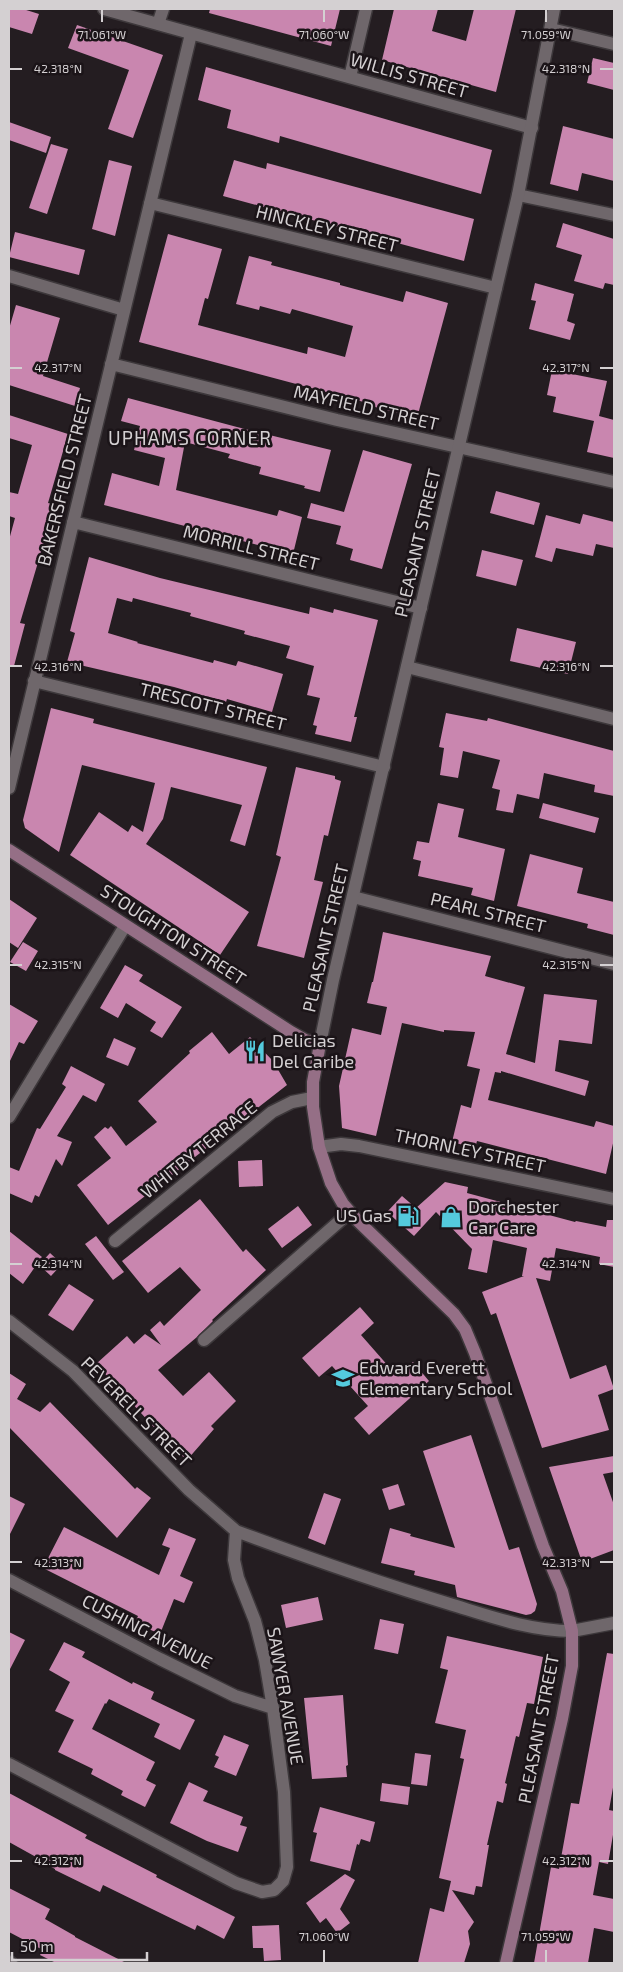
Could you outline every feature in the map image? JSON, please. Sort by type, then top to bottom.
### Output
[{"type":"main road","name":"STOUGHTON STREET","points":[[9,850],[298,1036],[320,1044]]},
{"type":"main road","name":"PLEASANT STREET","points":[[320,1044],[312,1098],[319,1147],[331,1183],[350,1212],[454,1314],[465,1329],[543,1546],[562,1591],[572,1631],[572,1666],[564,1710],[506,1963]]},
{"type":"street","name":"WILLIS STREET","points":[[104,9],[532,128]]},
{"type":"street","points":[[158,24],[163,9]]},
{"type":"street","points":[[350,78],[366,9]]},
{"type":"street","name":"PLEASANT STREET","points":[[320,1044],[518,194],[554,9]]},
{"type":"street","points":[[551,29],[614,44]]},
{"type":"street","name":"BAKERSFIELD STREET","points":[[9,788],[191,34]]},
{"type":"street","points":[[518,194],[614,215]]},
{"type":"street","name":"HINCKLEY STREET","points":[[150,203],[496,288]]},
{"type":"street","points":[[9,276],[124,310]]},
{"type":"street","name":"MAYFIELD STREET","points":[[111,364],[458,448],[614,482]]},
{"type":"street","name":"MORRILL STREET","points":[[73,522],[421,608]]},
{"type":"street","points":[[407,667],[614,719]]},
{"type":"street","name":"TRESCOTT STREET","points":[[34,681],[384,767]]},
{"type":"street","name":"PEARL STREET","points":[[353,897],[614,964]]},
{"type":"street","points":[[9,1117],[125,926]]},
{"type":"street","name":"WHITBY TERRACE","points":[[115,1241],[272,1112],[292,1102],[312,1098]]},
{"type":"street","name":"THORNLEY STREET","points":[[319,1147],[332,1144],[359,1146],[614,1199]]},
{"type":"street","points":[[204,1340],[350,1212]]},
{"type":"street","name":"PEVERELL STREET","points":[[9,1321],[73,1371],[189,1490],[236,1531]]},
{"type":"street","points":[[236,1531],[424,1596],[514,1623],[555,1631],[572,1631],[614,1623]]},
{"type":"street","name":"SAWYER AVENUE","points":[[9,1764],[236,1884],[262,1892],[274,1890],[283,1881],[287,1867],[287,1839],[284,1792],[273,1708],[255,1621],[238,1578],[234,1560],[236,1531]]},
{"type":"street","name":"CUSHING AVENUE","points":[[9,1580],[235,1696],[273,1708]]},
{"type":"building","points":[[9,9],[23,9],[39,14],[32,34],[9,27]]},
{"type":"building","points":[[210,9],[340,9],[331,46],[209,13]]},
{"type":"building","points":[[394,9],[438,9],[432,31],[466,41],[474,9],[516,9],[496,92],[382,60]]},
{"type":"building","points":[[77,25],[163,55],[133,138],[108,129],[129,70],[68,48]]},
{"type":"building","points":[[593,58],[614,63],[614,90],[587,83]]},
{"type":"building","points":[[206,67],[492,150],[481,194],[280,136],[279,143],[227,128],[231,110],[198,100]]},
{"type":"building","points":[[9,122],[51,137],[46,153],[9,140]]},
{"type":"building","points":[[563,126],[614,139],[614,181],[582,173],[578,191],[550,184]]},
{"type":"building","points":[[51,144],[68,149],[47,214],[29,208]]},
{"type":"building","points":[[109,160],[132,166],[115,236],[92,229]]},
{"type":"building","points":[[234,160],[266,169],[267,163],[474,219],[464,261],[223,196]]},
{"type":"building","points":[[563,223],[614,239],[614,285],[605,283],[603,289],[574,281],[582,255],[556,247]]},
{"type":"building","points":[[15,232],[85,250],[79,275],[9,257]]},
{"type":"building","points":[[168,234],[222,249],[208,299],[205,298],[198,325],[307,354],[308,347],[345,357],[353,326],[292,309],[290,314],[260,306],[259,310],[236,304],[249,256],[272,262],[271,265],[403,302],[406,291],[448,303],[417,418],[139,342]]},
{"type":"building","points":[[535,283],[574,294],[567,321],[575,324],[570,340],[529,329],[536,301],[531,300]]},
{"type":"building","points":[[16,305],[60,318],[43,376],[80,388],[75,406],[9,385],[9,329]]},
{"type":"building","points":[[552,370],[607,381],[599,416],[614,420],[614,458],[587,452],[594,421],[553,412],[556,397],[547,395]]},
{"type":"building","points":[[128,398],[331,450],[320,492],[304,488],[305,486],[259,474],[261,467],[228,458],[230,454],[185,442],[176,490],[277,516],[279,510],[302,517],[293,554],[104,505],[112,473],[159,486],[165,458],[134,450],[140,426],[121,421]]},
{"type":"building","points":[[9,415],[68,434],[48,503],[52,504],[44,542],[20,623],[25,624],[14,666],[9,666],[9,540],[15,518],[9,516],[9,492],[18,494],[32,445],[9,438]]},
{"type":"building","points":[[363,450],[412,464],[382,569],[350,560],[353,549],[336,544],[341,526],[307,518],[311,503],[344,512]]},
{"type":"building","points":[[496,491],[540,503],[534,525],[490,513]]},
{"type":"building","points":[[583,514],[614,522],[614,548],[596,544],[593,556],[556,548],[552,562],[535,557],[546,515],[580,524]]},
{"type":"building","points":[[482,550],[523,560],[516,586],[476,576]]},
{"type":"building","points":[[89,557],[160,578],[309,614],[310,607],[333,613],[334,609],[378,620],[354,717],[357,717],[351,742],[315,734],[317,726],[313,725],[320,698],[307,695],[314,666],[286,658],[290,646],[244,634],[245,631],[190,616],[191,613],[133,598],[132,602],[117,598],[108,633],[137,643],[213,663],[214,660],[236,666],[238,661],[283,674],[272,712],[227,699],[226,702],[174,687],[67,662],[75,633],[70,631]]},
{"type":"building","points":[[517,628],[576,642],[568,674],[510,661]]},
{"type":"building","points":[[51,708],[94,719],[93,723],[267,767],[245,846],[230,841],[242,805],[171,787],[163,819],[146,844],[249,912],[220,955],[70,855],[99,812],[128,832],[132,825],[143,832],[155,783],[82,765],[59,852],[25,828],[23,820]]},
{"type":"building","points":[[446,713],[487,721],[488,718],[614,751],[614,796],[594,792],[595,785],[544,773],[539,799],[517,794],[513,813],[496,810],[500,790],[492,788],[500,760],[463,751],[458,778],[440,775],[444,748],[439,747]]},
{"type":"building","points":[[296,767],[335,776],[335,779],[341,781],[328,836],[324,835],[314,880],[323,882],[304,958],[257,946],[281,857],[276,855]]},
{"type":"building","points":[[438,803],[464,809],[458,837],[505,849],[494,901],[471,895],[473,888],[418,876],[421,861],[413,859],[417,841],[429,843]]},
{"type":"building","points":[[543,803],[599,818],[595,833],[539,818]]},
{"type":"building","points":[[530,854],[583,868],[577,893],[614,902],[614,935],[587,928],[588,924],[517,906]]},
{"type":"building","points":[[9,899],[37,918],[18,948],[9,942]]},
{"type":"building","points":[[383,932],[491,956],[485,976],[525,987],[506,1054],[535,1063],[544,994],[597,1000],[592,1044],[559,1040],[555,1071],[589,1081],[585,1096],[501,1071],[501,1073],[495,1072],[488,1100],[594,1127],[596,1121],[614,1126],[614,1139],[606,1174],[477,1141],[475,1148],[452,1142],[461,1105],[471,1108],[480,1069],[467,1066],[475,1032],[444,1030],[444,1032],[402,1023],[376,1136],[342,1128],[339,1086],[352,1028],[381,1035],[387,1007],[367,1003]]},
{"type":"building","points":[[23,942],[38,951],[26,971],[10,962]]},
{"type":"building","points":[[125,965],[143,975],[139,981],[182,1007],[162,1038],[150,1031],[156,1022],[126,1003],[118,1018],[100,1008]]},
{"type":"building","points":[[9,1004],[38,1021],[24,1044],[19,1042],[9,1063]]},
{"type":"building","points":[[212,1032],[229,1054],[250,1037],[273,1061],[287,1085],[108,1225],[77,1185],[111,1158],[94,1137],[105,1127],[108,1129],[111,1126],[126,1146],[157,1122],[138,1101],[190,1053],[189,1051]]},
{"type":"building","points":[[114,1038],[136,1048],[128,1066],[106,1057]]},
{"type":"building","points":[[71,1066],[105,1084],[96,1102],[83,1095],[57,1136],[72,1142],[62,1166],[56,1159],[39,1197],[35,1195],[32,1203],[9,1193],[9,1167],[19,1171],[37,1128],[40,1129],[66,1087],[62,1084]]},
{"type":"building","points":[[262,1160],[263,1186],[239,1187],[238,1161]]},
{"type":"building","points":[[445,1182],[468,1187],[467,1193],[575,1222],[606,1227],[607,1220],[614,1220],[614,1267],[599,1264],[600,1257],[556,1248],[550,1281],[536,1278],[570,1379],[606,1365],[614,1389],[598,1395],[609,1430],[542,1448],[496,1313],[491,1315],[482,1292],[524,1276],[522,1276],[527,1248],[493,1240],[487,1273],[468,1269],[472,1249],[436,1212],[414,1236],[387,1212],[402,1196],[416,1208]]},
{"type":"building","points":[[200,1199],[243,1252],[246,1249],[266,1270],[212,1320],[197,1337],[158,1370],[183,1396],[209,1372],[236,1401],[211,1426],[214,1429],[187,1460],[174,1449],[96,1364],[127,1336],[134,1344],[145,1334],[161,1345],[150,1330],[160,1321],[164,1326],[201,1290],[180,1267],[148,1293],[122,1261]]},
{"type":"building","points":[[298,1206],[312,1225],[282,1248],[268,1229]]},
{"type":"building","points":[[9,1231],[42,1257],[23,1284],[9,1273]]},
{"type":"building","points":[[96,1236],[124,1272],[113,1280],[85,1244]]},
{"type":"building","points":[[50,1253],[62,1264],[51,1276],[39,1265]]},
{"type":"building","points":[[69,1284],[94,1300],[73,1331],[48,1315]]},
{"type":"building","points":[[360,1307],[374,1323],[361,1335],[397,1376],[413,1362],[429,1381],[369,1435],[354,1418],[368,1406],[332,1366],[319,1377],[302,1358]]},
{"type":"building","points":[[9,1373],[26,1384],[17,1399],[40,1412],[50,1402],[135,1489],[137,1487],[151,1498],[117,1538],[9,1427]]},
{"type":"building","points":[[471,1435],[509,1550],[519,1547],[537,1604],[535,1611],[531,1614],[526,1615],[457,1597],[455,1585],[414,1575],[415,1571],[381,1563],[390,1528],[411,1534],[410,1536],[455,1548],[423,1451]]},
{"type":"building","points":[[614,1456],[614,1472],[603,1474],[614,1505],[614,1550],[582,1562],[549,1467]]},
{"type":"building","points":[[398,1484],[405,1505],[389,1510],[382,1489]]},
{"type":"building","points":[[324,1493],[341,1499],[325,1545],[308,1538]]},
{"type":"building","points":[[9,1496],[25,1504],[9,1536]]},
{"type":"building","points":[[64,1527],[159,1575],[170,1548],[162,1545],[169,1528],[196,1539],[180,1576],[193,1582],[184,1603],[174,1599],[160,1634],[135,1623],[138,1616],[43,1568]]},
{"type":"building","points":[[318,1597],[323,1620],[286,1628],[281,1605]]},
{"type":"building","points":[[380,1619],[404,1624],[398,1654],[374,1649]]},
{"type":"building","points":[[9,1632],[25,1640],[9,1671]]},
{"type":"building","points":[[447,1636],[543,1657],[534,1704],[527,1703],[519,1737],[516,1736],[505,1783],[507,1784],[503,1803],[497,1801],[487,1845],[489,1845],[482,1887],[476,1886],[474,1895],[452,1890],[474,1922],[468,1931],[470,1944],[464,1963],[418,1963],[430,1908],[444,1912],[451,1881],[439,1878],[464,1759],[460,1758],[466,1730],[435,1723],[448,1670],[440,1668]]},
{"type":"building","points":[[64,1642],[85,1652],[82,1657],[132,1684],[133,1682],[154,1692],[151,1699],[195,1720],[180,1750],[154,1737],[160,1724],[109,1699],[105,1703],[92,1729],[155,1762],[146,1780],[156,1785],[145,1807],[121,1795],[123,1791],[91,1774],[93,1769],[58,1752],[74,1720],[55,1711],[70,1682],[49,1670]]},
{"type":"building","points":[[607,1653],[614,1654],[614,1782],[609,1810],[614,1811],[614,1829],[608,1864],[599,1862],[593,1895],[614,1899],[614,1932],[594,1928],[588,1963],[534,1963],[551,1867],[559,1869],[571,1803],[579,1804]]},
{"type":"building","points":[[343,1695],[348,1765],[346,1766],[347,1777],[312,1779],[304,1698]]},
{"type":"building","points":[[224,1735],[249,1745],[236,1776],[214,1767],[219,1757],[215,1755]]},
{"type":"building","points":[[415,1753],[431,1755],[427,1786],[411,1784]]},
{"type":"building","points":[[189,1782],[208,1791],[203,1801],[243,1817],[240,1825],[247,1827],[238,1852],[207,1841],[170,1823]]},
{"type":"building","points":[[382,1783],[410,1787],[408,1805],[380,1801]]},
{"type":"building","points":[[9,1793],[87,1835],[85,1838],[157,1875],[156,1877],[235,1917],[224,1939],[197,1925],[195,1930],[103,1885],[100,1892],[55,1870],[45,1862],[9,1842]]},
{"type":"building","points":[[320,1807],[375,1822],[370,1842],[361,1839],[359,1845],[357,1844],[350,1871],[310,1861],[317,1833],[313,1832]]},
{"type":"building","points":[[345,1874],[355,1880],[340,1909],[350,1923],[337,1933],[326,1918],[320,1923],[306,1903]]},
{"type":"building","points":[[9,1888],[50,1909],[45,1919],[126,1963],[56,1963],[40,1955],[43,1950],[9,1932]]},
{"type":"building","points":[[279,1925],[281,1960],[264,1961],[263,1948],[253,1948],[252,1926]]},
{"type":"place","name":"Delicias Del Caribe","points":[[255,1051]]},
{"type":"place","name":"US Gas","points":[[408,1216]]},
{"type":"place","name":"Dorchester Car Care","points":[[451,1217]]},
{"type":"place","name":"Edward Everett Elementary School","points":[[343,1378]]},
{"type":"district","name":"UPHAMS CORNER","points":[[190,438]]}]
